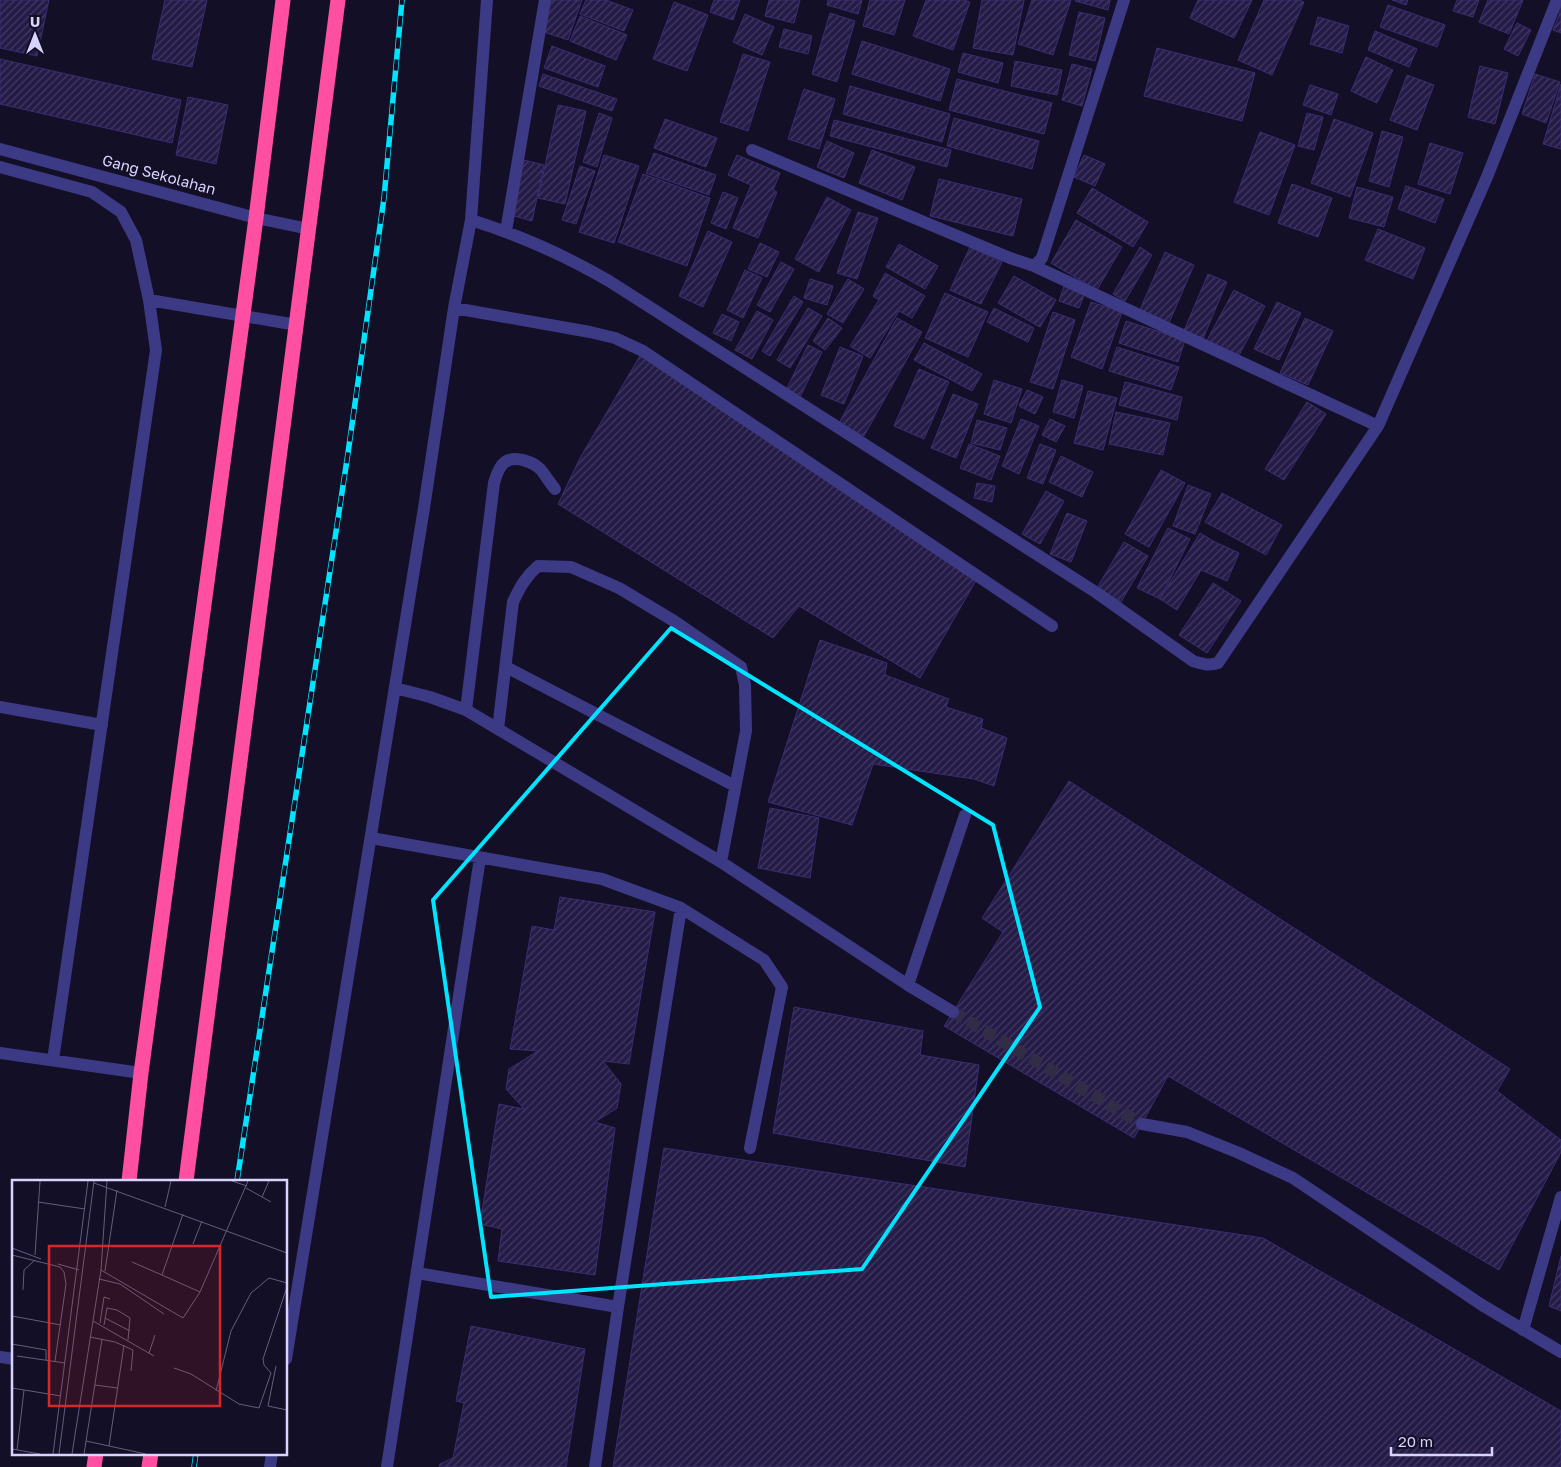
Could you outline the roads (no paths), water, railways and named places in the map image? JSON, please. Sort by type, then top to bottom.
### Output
[{"type":"highway","points":[[129,1180],[141,1072],[284,0]]},
{"type":"highway","points":[[186,1180],[338,0]]},
{"type":"highway","points":[[94,1467],[96,1454]]},
{"type":"highway","points":[[149,1467],[150,1454]]},
{"type":"street","points":[[288,1347],[395,688],[454,308],[471,220],[487,0]]},
{"type":"street","points":[[506,231],[545,0]]},
{"type":"street","points":[[1034,266],[1042,258],[1124,0]]},
{"type":"street","points":[[471,220],[506,231],[589,269],[1089,587],[1193,661],[1206,665],[1218,664],[1378,426],[1487,176],[1557,0]]},
{"type":"street","name":"Gang Sekolahan","points":[[0,149],[256,218],[309,229]]},
{"type":"street","points":[[752,150],[1010,258],[1034,266],[1378,426]]},
{"type":"street","points":[[0,167],[92,192],[121,212],[136,240],[149,300],[156,350],[53,1060]]},
{"type":"street","points":[[149,300],[297,325]]},
{"type":"street","points":[[454,308],[590,332],[615,338],[643,351],[1052,626]]},
{"type":"street","points":[[466,710],[494,483],[498,472],[504,462],[513,459],[526,461],[540,469],[555,489]]},
{"type":"street","points":[[498,729],[513,602],[520,586],[529,573],[538,566],[571,567],[619,588],[674,621],[741,667],[746,685],[746,731],[721,862]]},
{"type":"street","points":[[506,667],[736,786]]},
{"type":"street","points":[[395,688],[466,710],[721,862],[908,985],[953,1012]]},
{"type":"street","points":[[0,707],[102,725]]},
{"type":"street","points":[[908,985],[966,815]]},
{"type":"street","points":[[370,838],[602,879],[681,908],[764,960],[782,987],[750,1148]]},
{"type":"street","points":[[387,1467],[480,858]]},
{"type":"street","points":[[595,1467],[618,1307],[681,908]]},
{"type":"street","points":[[0,1053],[141,1072]]},
{"type":"street","points":[[1142,1124],[1187,1132],[1293,1178],[1482,1305],[1561,1352]]},
{"type":"street","points":[[1523,1330],[1561,1197]]},
{"type":"street","points":[[417,1273],[618,1307]]},
{"type":"street","points":[[270,1467],[272,1454]]},
{"type":"tunnel","points":[[953,1012],[1142,1124]]},
{"type":"railway","points":[[237,1180],[348,453],[384,198],[402,0]]},
{"type":"railway","points":[[194,1467],[196,1454]]}]
